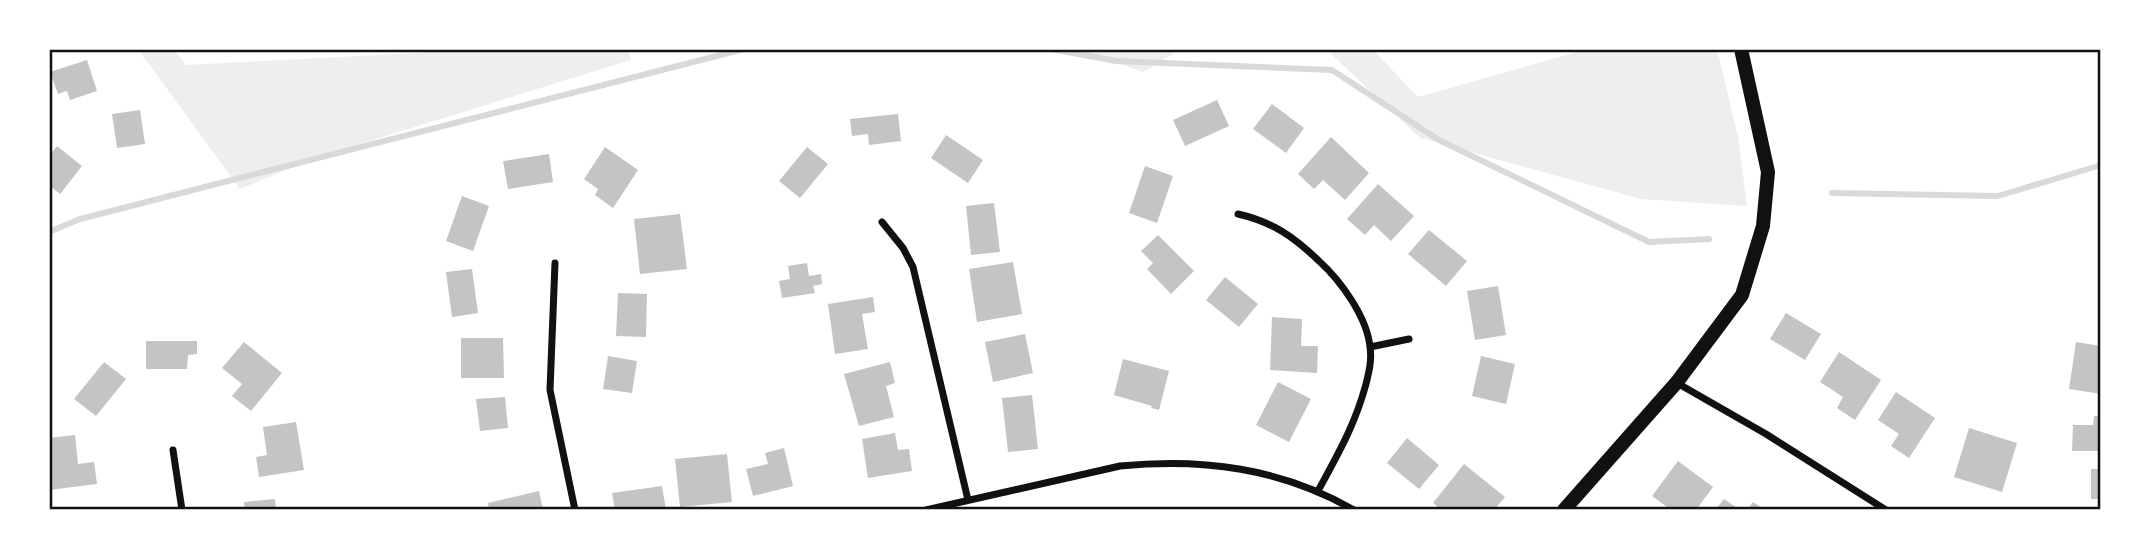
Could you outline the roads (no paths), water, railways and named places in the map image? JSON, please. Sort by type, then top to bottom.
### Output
[{"type":"main road","points":[[1564,510],[1676,383],[1742,295],[1763,226],[1768,172],[1741,49]]},
{"type":"street","points":[[1238,214],[1269,223],[1286,232],[1326,267],[1343,286],[1363,324],[1370,346],[1370,368],[1359,409],[1349,434],[1318,491]]},
{"type":"street","points":[[882,222],[903,248],[913,267],[968,500]]},
{"type":"street","points":[[555,263],[550,390],[575,510]]},
{"type":"street","points":[[1370,346],[1409,339]]},
{"type":"street","points":[[1676,383],[1766,434],[1886,510]]},
{"type":"street","points":[[173,450],[182,510]]},
{"type":"street","points":[[926,510],[1120,466],[1153,463],[1197,463],[1260,473],[1318,491],[1354,510]]},
{"type":"waterway","points":[[49,232],[80,219],[744,49]]},
{"type":"waterway","points":[[1051,49],[1116,61],[1332,70],[1439,140],[1649,242],[1709,239]]},
{"type":"waterway","points":[[1832,193],[1998,196],[2101,165]]}]
